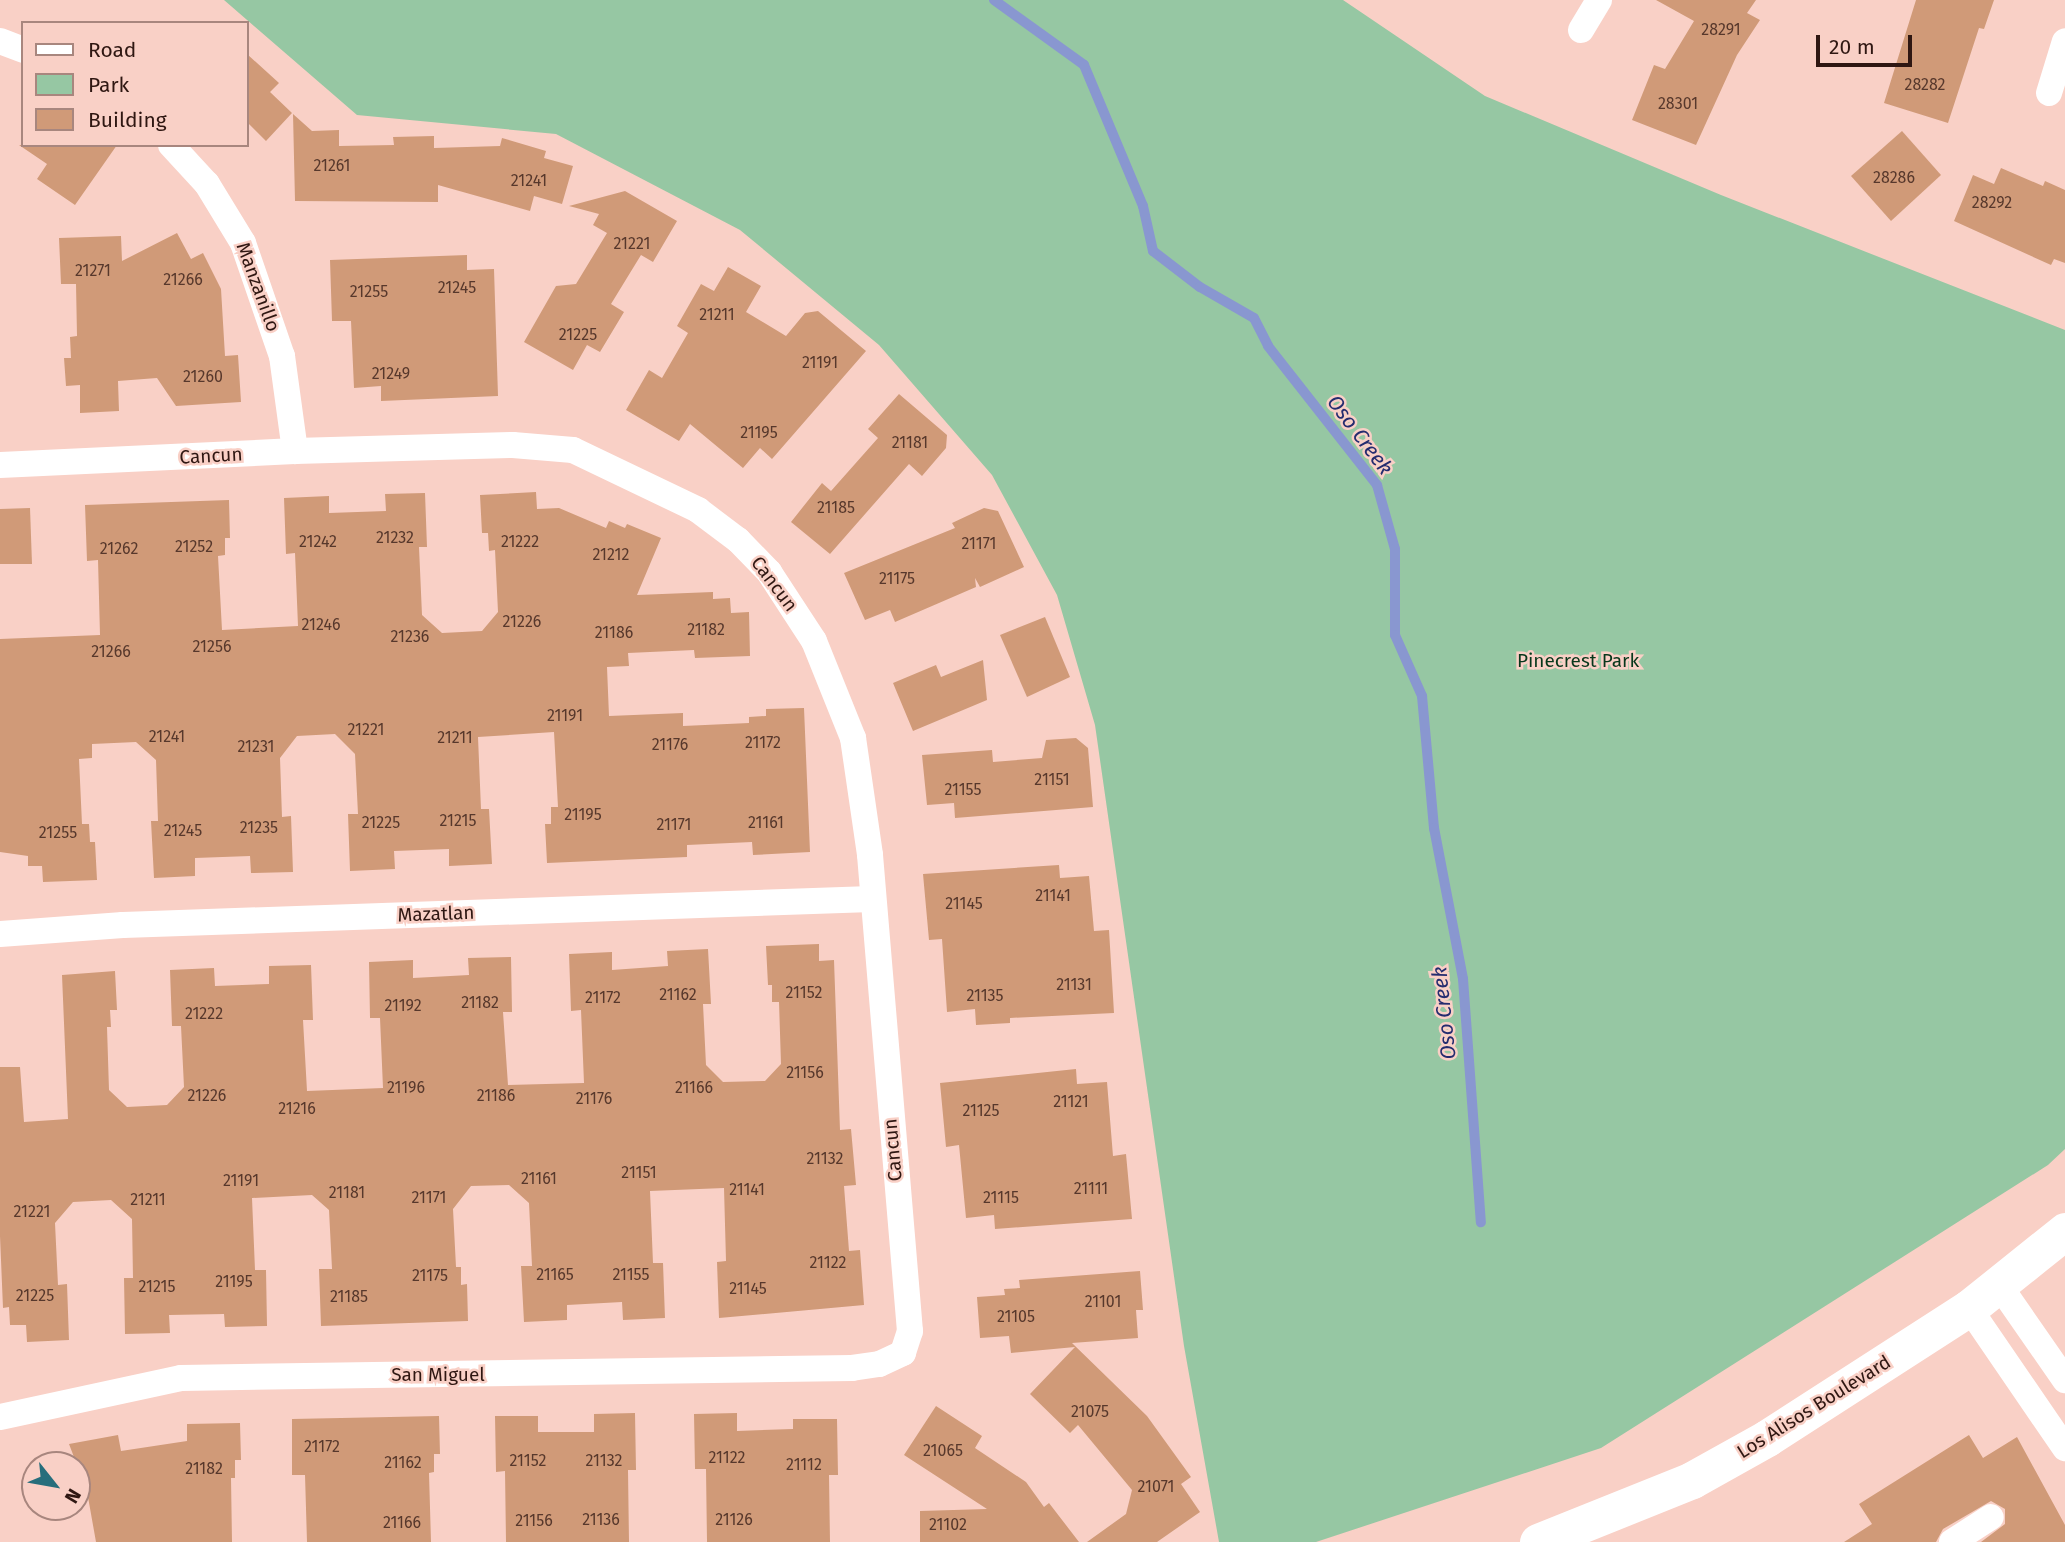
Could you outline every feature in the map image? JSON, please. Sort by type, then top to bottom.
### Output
[{"type":"main road","name":"Los Alisos Boulevard","points":[[1538,1542],[1692,1480],[1767,1438],[1969,1308],[2065,1231]]},
{"type":"street","points":[[1581,30],[1599,0]]},
{"type":"street","points":[[0,41],[21,49]]},
{"type":"street","points":[[2049,93],[2065,41]]},
{"type":"street","name":"Manzanillo","points":[[173,147],[207,184],[243,243],[282,356],[295,451]]},
{"type":"street","name":"Cancun","points":[[0,465],[295,451],[513,445],[573,450],[698,510],[738,540],[769,572],[814,641],[834,682],[853,738],[872,899],[911,1331],[903,1353],[879,1364]]},
{"type":"street","name":"Mazatlan","points":[[0,934],[123,925],[872,899]]},
{"type":"street","points":[[1998,1285],[2065,1380]]},
{"type":"street","points":[[1969,1308],[2065,1448]]},
{"type":"street","name":"San Miguel","points":[[0,1417],[181,1378],[670,1372],[879,1364]]},
{"type":"street","points":[[1954,1541],[1992,1517]]},
{"type":"green space","name":"Pinecrest Park","points":[[224,0],[1343,0],[1485,96],[1721,195],[2065,330],[2065,1149],[2048,1165],[1601,1448],[1316,1542],[1219,1542],[1184,1346],[1095,725],[1057,595],[992,475],[879,345],[740,230],[556,134],[357,115]]},
{"type":"building","points":[[1656,0],[1756,0],[1747,13],[1760,20],[1737,55],[1696,145],[1632,120],[1654,65],[1665,69],[1694,21]]},
{"type":"building","points":[[1916,0],[1994,0],[1984,29],[1979,28],[1948,123],[1884,103]]},
{"type":"building","points":[[248,55],[279,83],[270,92],[292,113],[266,141],[248,123]]},
{"type":"building","points":[[293,114],[312,131],[339,130],[339,146],[394,145],[393,137],[434,136],[434,148],[500,146],[502,138],[546,151],[544,158],[573,166],[562,204],[534,196],[530,211],[438,185],[438,202],[295,201]]},
{"type":"building","points":[[1902,131],[1941,175],[1891,221],[1851,176]]},
{"type":"building","points":[[22,147],[116,147],[75,205],[37,179],[47,164]]},
{"type":"building","points":[[2001,168],[2043,186],[2045,181],[2065,190],[2065,263],[2054,259],[2051,265],[1954,221],[1973,175],[1994,184]]},
{"type":"building","points":[[625,191],[677,221],[653,262],[641,255],[611,304],[624,312],[600,352],[587,345],[573,370],[524,342],[556,286],[576,284],[607,233],[593,225],[599,214],[569,206]]},
{"type":"building","points":[[177,233],[191,259],[203,253],[221,289],[225,356],[238,355],[241,402],[176,406],[157,378],[118,381],[119,411],[80,413],[80,385],[66,386],[64,358],[71,358],[70,337],[77,336],[76,284],[61,284],[59,238],[121,236],[122,261]]},
{"type":"building","points":[[467,255],[467,270],[494,269],[498,396],[381,401],[381,386],[354,388],[351,321],[332,321],[330,260]]},
{"type":"building","points":[[728,267],[761,286],[746,312],[786,336],[805,313],[818,311],[866,351],[772,459],[760,448],[743,468],[690,424],[679,441],[626,410],[649,370],[662,378],[688,333],[677,326],[701,284],[714,291]]},
{"type":"building","points":[[899,394],[947,435],[946,448],[922,476],[909,464],[830,554],[791,522],[822,483],[831,491],[878,438],[868,429]]},
{"type":"building","points":[[536,492],[537,509],[559,508],[606,528],[609,521],[625,528],[627,524],[661,538],[637,595],[713,592],[713,599],[730,598],[731,613],[749,612],[750,656],[695,658],[694,650],[628,653],[629,666],[607,667],[609,716],[683,713],[683,726],[749,723],[749,717],[766,716],[766,709],[804,708],[810,852],[753,855],[752,842],[687,845],[687,857],[547,863],[545,824],[551,824],[551,807],[558,807],[554,732],[478,737],[481,809],[489,809],[492,864],[449,866],[449,849],[394,851],[395,869],[350,871],[348,814],[358,814],[355,754],[335,734],[297,736],[280,758],[282,817],[291,816],[293,872],[251,873],[250,856],[195,858],[195,876],[154,878],[151,821],[158,821],[156,760],[136,742],[92,744],[92,758],[79,759],[82,824],[89,824],[90,842],[95,842],[97,880],[43,882],[42,866],[28,866],[28,856],[0,852],[0,639],[100,635],[98,560],[87,561],[85,505],[229,500],[230,538],[225,538],[225,555],[218,556],[222,630],[298,626],[295,553],[286,554],[284,498],[329,496],[329,513],[386,511],[385,494],[425,493],[427,547],[419,547],[422,615],[442,633],[482,631],[498,612],[495,550],[489,551],[488,533],[482,533],[480,495]]},
{"type":"building","points":[[30,508],[32,564],[0,564],[0,509]]},
{"type":"building","points":[[984,508],[998,511],[1024,567],[980,587],[975,578],[976,587],[895,622],[890,610],[865,620],[844,573],[955,528],[952,523]]},
{"type":"building","points":[[1045,617],[1070,677],[1027,697],[1000,635]]},
{"type":"building","points":[[983,660],[987,700],[913,731],[893,683],[936,665],[941,677]]},
{"type":"building","points":[[1076,738],[1088,748],[1093,807],[955,818],[954,803],[927,805],[922,755],[992,750],[993,762],[1042,758],[1046,740]]},
{"type":"building","points":[[1059,865],[1060,878],[1089,876],[1094,931],[1109,930],[1114,1013],[1010,1018],[1010,1023],[976,1025],[975,1009],[947,1012],[942,939],[929,940],[923,874]]},
{"type":"building","points":[[819,944],[819,961],[834,960],[840,1130],[851,1129],[856,1185],[844,1186],[849,1251],[860,1250],[864,1305],[719,1318],[717,1262],[726,1261],[724,1188],[650,1191],[653,1263],[663,1263],[665,1318],[623,1320],[622,1302],[567,1305],[567,1320],[524,1322],[521,1266],[532,1266],[529,1203],[509,1185],[471,1186],[453,1209],[456,1267],[461,1267],[461,1285],[467,1284],[468,1321],[321,1326],[319,1269],[332,1269],[329,1210],[312,1195],[252,1198],[255,1270],[266,1270],[267,1326],[225,1327],[224,1314],[169,1315],[170,1333],[125,1334],[124,1278],[133,1278],[132,1219],[111,1200],[73,1202],[55,1223],[58,1285],[67,1284],[69,1340],[27,1342],[26,1325],[10,1325],[9,1307],[3,1308],[0,1236],[0,1067],[20,1067],[24,1122],[68,1119],[62,975],[115,971],[117,1010],[110,1010],[111,1027],[107,1027],[109,1090],[127,1107],[167,1105],[184,1087],[181,1026],[172,1026],[170,970],[214,968],[215,986],[269,984],[269,966],[311,965],[313,1020],[303,1020],[307,1091],[383,1088],[380,1018],[370,1018],[369,962],[413,960],[413,978],[469,975],[468,958],[511,957],[512,1012],[503,1012],[508,1085],[584,1083],[581,1010],[571,1011],[569,954],[612,952],[612,970],[668,966],[667,951],[708,949],[711,1004],[703,1004],[706,1065],[723,1082],[765,1081],[781,1064],[779,1002],[772,1002],[772,985],[768,985],[766,946]]},
{"type":"building","points":[[1076,1069],[1077,1084],[1107,1082],[1113,1156],[1126,1154],[1132,1219],[995,1229],[994,1215],[966,1218],[959,1145],[946,1147],[940,1083]]},
{"type":"building","points":[[1140,1271],[1143,1310],[1136,1310],[1138,1338],[1072,1343],[1147,1416],[1191,1477],[1181,1484],[1200,1512],[1157,1542],[1087,1542],[1126,1514],[1132,1490],[1078,1425],[1070,1433],[1030,1394],[1075,1347],[1011,1353],[1009,1336],[980,1338],[977,1297],[1005,1295],[1004,1289],[1020,1288],[1019,1280]]},
{"type":"building","points":[[936,1406],[982,1436],[975,1448],[1026,1482],[1044,1507],[1049,1503],[1079,1542],[920,1542],[920,1511],[987,1509],[904,1455]]},
{"type":"building","points":[[635,1413],[636,1470],[628,1470],[629,1542],[506,1542],[505,1471],[496,1472],[495,1416],[538,1416],[538,1432],[594,1432],[594,1414]]},
{"type":"building","points":[[737,1413],[737,1431],[793,1429],[793,1419],[837,1419],[838,1475],[829,1475],[830,1542],[707,1542],[706,1469],[695,1469],[694,1414]]},
{"type":"building","points":[[439,1416],[440,1454],[434,1454],[434,1472],[429,1473],[431,1542],[307,1542],[305,1475],[292,1475],[292,1419]]},
{"type":"building","points":[[240,1423],[241,1460],[235,1460],[235,1478],[231,1478],[232,1542],[96,1542],[91,1514],[91,1451],[72,1451],[69,1444],[118,1435],[121,1451],[187,1441],[187,1424]]},
{"type":"building","points":[[1969,1435],[1983,1458],[2017,1437],[2065,1525],[2065,1542],[1981,1542],[2005,1524],[2005,1509],[1991,1501],[1943,1529],[1936,1542],[1844,1542],[1872,1524],[1859,1504]]},
{"type":"waterway","name":"Oso Creek","points":[[994,0],[1084,65],[1143,206],[1153,251],[1200,287],[1254,318],[1268,346],[1377,485],[1395,549],[1395,635],[1422,696],[1434,828],[1463,979],[1481,1222]]}]
